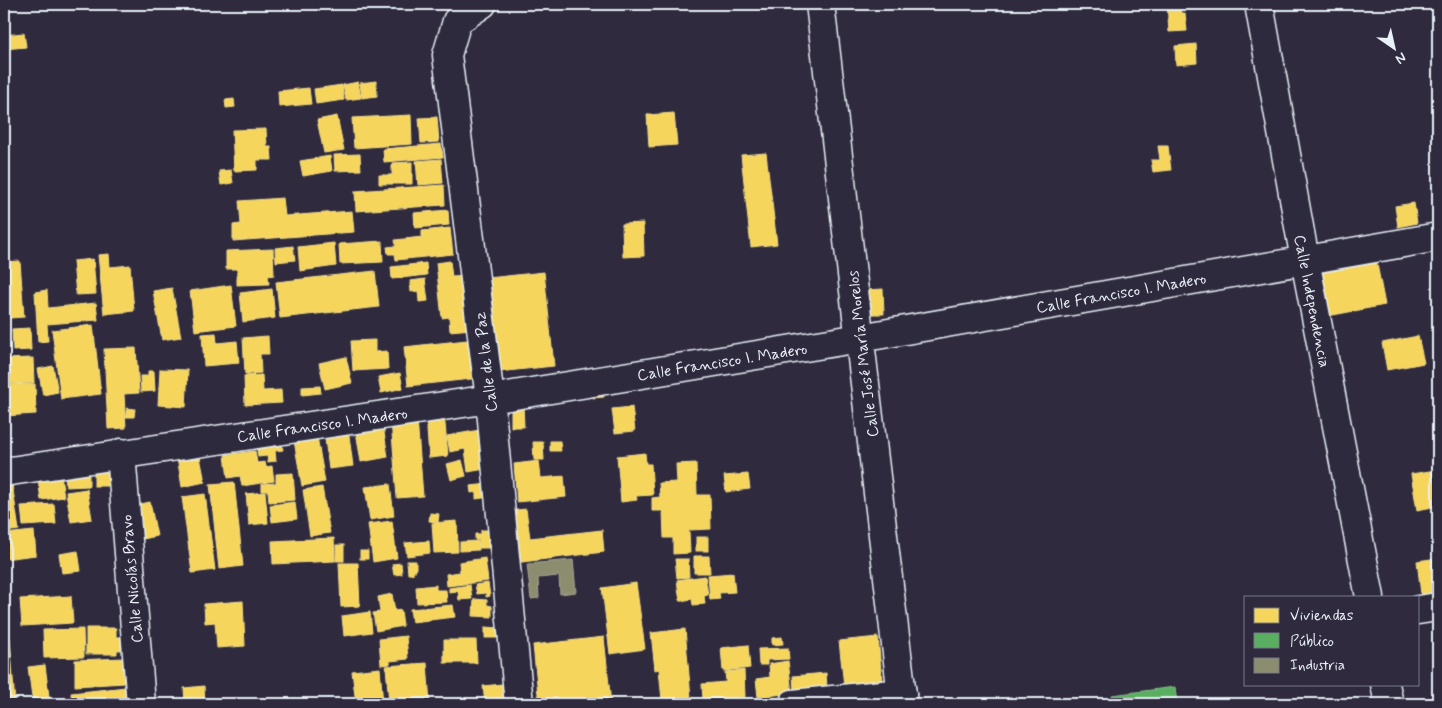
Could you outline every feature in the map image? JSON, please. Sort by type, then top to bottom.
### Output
[{"type":"street","name":"Calle de la Paz","points":[[482,4],[458,21],[447,55],[490,399],[520,704]]},
{"type":"street","name":"Calle José María Morelos","points":[[820,4],[902,699]]},
{"type":"street","name":"Calle Independencia","points":[[1259,4],[1304,260],[1370,596]]},
{"type":"street","name":"Calle Francisco I. Madero","points":[[4,472],[490,399],[860,338],[1438,237]]},
{"type":"street","name":"Calle Nicolás Bravo","points":[[121,453],[141,704]]},
{"type":"street","points":[[1420,610],[1438,607]]},
{"type":"street","points":[[1385,686],[1389,704]]},
{"type":"street","points":[[793,704],[902,699]]},
{"type":"building: Viviendas","points":[[899,4],[932,4],[933,6],[900,10]]},
{"type":"building: Viviendas","points":[[1167,4],[1180,4],[1181,13],[1185,13],[1187,31],[1169,32]]},
{"type":"building: Viviendas","points":[[24,33],[26,47],[4,49],[4,35]]},
{"type":"building: Viviendas","points":[[1196,44],[1197,63],[1176,65],[1175,46]]},
{"type":"building: Viviendas","points":[[376,81],[377,96],[362,98],[360,83]]},
{"type":"building: Viviendas","points":[[358,82],[361,98],[346,100],[343,85]]},
{"type":"building: Viviendas","points":[[342,85],[344,100],[316,104],[314,89]]},
{"type":"building: Viviendas","points":[[309,88],[311,104],[279,107],[278,91]]},
{"type":"building: Viviendas","points":[[234,99],[235,107],[226,108],[225,100]]},
{"type":"building: Viviendas","points":[[674,113],[677,145],[649,147],[647,115]]},
{"type":"building: Viviendas","points":[[411,115],[412,144],[354,148],[352,118]]},
{"type":"building: Viviendas","points":[[337,116],[344,150],[324,153],[317,120]]},
{"type":"building: Viviendas","points":[[437,117],[439,142],[421,143],[419,118]]},
{"type":"building: Viviendas","points":[[266,129],[267,147],[271,147],[272,160],[257,160],[257,170],[234,171],[232,130]]},
{"type":"building: Viviendas","points":[[441,144],[443,157],[384,162],[383,149]]},
{"type":"building: Viviendas","points":[[1158,146],[1168,146],[1171,170],[1153,172],[1151,160],[1160,160]]},
{"type":"building: Viviendas","points":[[766,153],[777,244],[751,247],[741,155]]},
{"type":"building: Viviendas","points":[[360,154],[361,170],[335,171],[334,155]]},
{"type":"building: Viviendas","points":[[330,156],[332,171],[303,176],[300,161]]},
{"type":"building: Viviendas","points":[[441,159],[443,183],[418,185],[416,161]]},
{"type":"building: Viviendas","points":[[412,162],[412,184],[379,184],[379,175],[392,175],[392,163]]},
{"type":"building: Viviendas","points":[[231,170],[233,183],[221,185],[219,171]]},
{"type":"building: Viviendas","points":[[444,185],[445,205],[356,211],[355,191]]},
{"type":"building: Viviendas","points":[[283,198],[285,216],[352,211],[354,232],[233,241],[233,225],[241,224],[239,201]]},
{"type":"building: Viviendas","points":[[1414,203],[1417,223],[1398,227],[1395,206]]},
{"type":"building: Viviendas","points":[[448,210],[449,225],[415,228],[414,213]]},
{"type":"building: Viviendas","points":[[643,223],[644,256],[623,257],[622,224]]},
{"type":"building: Viviendas","points":[[450,228],[453,254],[396,260],[395,254],[388,254],[387,247],[396,246],[395,240],[422,237],[422,231]]},
{"type":"building: Viviendas","points":[[382,241],[383,262],[340,264],[339,244]]},
{"type":"building: Viviendas","points":[[334,243],[336,266],[300,271],[298,247]]},
{"type":"building: Viviendas","points":[[293,246],[295,260],[276,262],[275,248]]},
{"type":"building: Viviendas","points":[[273,249],[274,275],[268,276],[269,284],[237,285],[237,269],[226,269],[226,251]]},
{"type":"building: Viviendas","points":[[109,254],[110,267],[130,265],[134,311],[104,314],[98,255]]},
{"type":"building: Viviendas","points":[[93,259],[96,294],[76,295],[73,261]]},
{"type":"building: Viviendas","points":[[1376,259],[1385,305],[1328,316],[1320,271]]},
{"type":"building: Viviendas","points":[[20,261],[24,317],[10,318],[7,275],[4,275],[4,262]]},
{"type":"building: Viviendas","points":[[450,261],[452,277],[466,276],[472,329],[450,331],[449,317],[442,318],[436,263]]},
{"type":"building: Viviendas","points":[[426,263],[427,275],[392,279],[391,267]]},
{"type":"building: Viviendas","points":[[375,271],[379,307],[280,318],[276,282]]},
{"type":"building: Viviendas","points":[[544,272],[554,366],[498,372],[488,278]]},
{"type":"building: Viviendas","points":[[425,279],[428,301],[419,302],[418,291],[411,292],[410,281]]},
{"type":"building: Viviendas","points":[[231,285],[236,326],[195,331],[190,291]]},
{"type":"building: Viviendas","points":[[172,288],[181,337],[162,340],[153,291]]},
{"type":"building: Viviendas","points":[[272,289],[275,318],[243,322],[240,293]]},
{"type":"building: Viviendas","points":[[883,289],[884,314],[867,314],[866,290]]},
{"type":"building: Viviendas","points":[[47,290],[48,308],[96,303],[98,320],[47,324],[48,341],[38,342],[35,292]]},
{"type":"building: Viviendas","points":[[93,325],[101,394],[61,399],[52,330]]},
{"type":"building: Viviendas","points":[[30,328],[31,350],[13,351],[12,329]]},
{"type":"building: Viviendas","points":[[216,333],[217,343],[237,341],[239,363],[204,366],[202,334]]},
{"type":"building: Viviendas","points":[[268,336],[269,354],[260,354],[261,373],[245,374],[243,338]]},
{"type":"building: Viviendas","points":[[1418,336],[1424,363],[1387,370],[1382,343]]},
{"type":"building: Viviendas","points":[[476,339],[480,378],[408,386],[404,347]]},
{"type":"building: Viviendas","points":[[375,340],[375,352],[387,351],[388,369],[353,371],[351,341]]},
{"type":"building: Viviendas","points":[[136,348],[139,393],[124,394],[126,428],[108,429],[104,349]]},
{"type":"building: Viviendas","points":[[346,357],[352,383],[325,389],[319,363]]},
{"type":"building: Viviendas","points":[[33,358],[34,383],[5,384],[4,359]]},
{"type":"building: Viviendas","points":[[53,366],[58,392],[43,395],[38,369]]},
{"type":"building: Viviendas","points":[[160,369],[188,370],[186,407],[158,405]]},
{"type":"building: Viviendas","points":[[148,371],[154,371],[155,391],[141,392],[140,376],[148,376]]},
{"type":"building: Viviendas","points":[[400,373],[403,388],[381,393],[378,377]]},
{"type":"building: Viviendas","points":[[262,375],[263,391],[281,390],[282,403],[245,405],[244,376]]},
{"type":"building: Viviendas","points":[[35,384],[36,414],[4,416],[4,385]]},
{"type":"building: Viviendas","points":[[320,386],[321,393],[302,395],[302,387]]},
{"type":"building: Viviendas","points":[[603,390],[604,397],[593,398],[592,391]]},
{"type":"building: Viviendas","points":[[511,404],[523,404],[524,427],[511,427]]},
{"type":"building: Viviendas","points":[[632,407],[635,431],[615,433],[612,409]]},
{"type":"building: Viviendas","points":[[127,408],[135,409],[134,417],[126,417]]},
{"type":"building: Viviendas","points":[[444,413],[448,456],[429,458],[426,415]]},
{"type":"building: Viviendas","points":[[417,418],[423,496],[397,498],[391,420]]},
{"type":"building: Viviendas","points":[[382,420],[388,457],[361,462],[355,425]]},
{"type":"building: Viviendas","points":[[348,428],[353,466],[329,469],[324,432]]},
{"type":"building: Viviendas","points":[[485,429],[491,468],[468,472],[465,449],[450,452],[447,436]]},
{"type":"building: Viviendas","points":[[316,431],[325,482],[302,486],[293,435]]},
{"type":"building: Viviendas","points":[[281,440],[283,450],[275,451],[276,461],[268,462],[267,456],[258,457],[256,443]]},
{"type":"building: Viviendas","points":[[550,441],[560,441],[561,451],[550,451]]},
{"type":"building: Viviendas","points":[[533,442],[543,442],[544,460],[534,460]]},
{"type":"building: Viviendas","points":[[198,447],[205,482],[182,487],[176,451]]},
{"type":"building: Viviendas","points":[[255,451],[257,463],[265,462],[266,467],[272,466],[274,481],[242,486],[240,476],[228,478],[225,455]]},
{"type":"building: Viviendas","points":[[645,453],[646,464],[651,464],[653,495],[636,496],[637,500],[621,502],[617,456]]},
{"type":"building: Viviendas","points":[[462,460],[466,476],[451,480],[447,464]]},
{"type":"building: Viviendas","points":[[539,461],[541,478],[564,476],[566,497],[517,502],[514,464]]},
{"type":"building: Viviendas","points":[[696,463],[697,495],[710,495],[711,529],[689,530],[690,553],[673,554],[673,538],[664,538],[663,511],[652,511],[652,498],[660,497],[659,483],[677,482],[676,464]]},
{"type":"building: Viviendas","points":[[94,468],[108,468],[108,486],[94,486]]},
{"type":"building: Viviendas","points":[[60,469],[64,497],[41,500],[37,472]]},
{"type":"building: Viviendas","points":[[89,469],[89,486],[66,487],[65,470]]},
{"type":"building: Viviendas","points":[[1436,470],[1438,506],[1417,510],[1411,474]]},
{"type":"building: Viviendas","points":[[293,473],[295,500],[269,502],[268,491],[262,491],[262,484],[276,483],[276,474]]},
{"type":"building: Viviendas","points":[[748,474],[750,489],[726,492],[724,476]]},
{"type":"building: Viviendas","points":[[11,477],[19,530],[4,532],[4,478]]},
{"type":"building: Viviendas","points":[[234,482],[243,566],[219,569],[210,484]]},
{"type":"building: Viviendas","points":[[390,484],[394,516],[370,520],[365,487]]},
{"type":"building: Viviendas","points":[[489,484],[490,497],[476,499],[476,492],[471,493],[470,486]]},
{"type":"building: Viviendas","points":[[322,487],[330,533],[310,536],[303,490]]},
{"type":"building: Viviendas","points":[[87,489],[92,519],[71,522],[66,492]]},
{"type":"building: Viviendas","points":[[265,492],[268,523],[249,525],[246,494]]},
{"type":"building: Viviendas","points":[[205,494],[215,570],[192,573],[182,497]]},
{"type":"building: Viviendas","points":[[150,502],[157,536],[134,541],[127,507]]},
{"type":"building: Viviendas","points":[[295,502],[297,519],[272,522],[270,505]]},
{"type":"building: Viviendas","points":[[54,504],[56,524],[23,526],[21,506]]},
{"type":"building: Viviendas","points":[[526,509],[530,538],[602,530],[604,552],[514,563],[508,511]]},
{"type":"building: Viviendas","points":[[430,513],[439,514],[438,522],[429,521]]},
{"type":"building: Viviendas","points":[[392,521],[397,558],[373,562],[368,524]]},
{"type":"building: Viviendas","points":[[457,521],[458,552],[434,553],[432,523]]},
{"type":"building: Viviendas","points":[[481,530],[489,530],[489,548],[479,548],[479,540],[475,540],[475,534],[481,534]]},
{"type":"building: Viviendas","points":[[34,531],[36,555],[4,559],[4,534]]},
{"type":"building: Viviendas","points":[[696,537],[708,537],[708,551],[696,551]]},
{"type":"building: Viviendas","points":[[334,538],[335,561],[273,564],[272,541]]},
{"type":"building: Viviendas","points":[[429,541],[430,553],[407,556],[405,543]]},
{"type":"building: Viviendas","points":[[478,541],[479,550],[460,551],[460,542]]},
{"type":"building: Viviendas","points":[[336,545],[344,545],[344,561],[336,561]]},
{"type":"building: Viviendas","points":[[78,551],[81,571],[62,573],[59,554]]},
{"type":"building: Viviendas","points":[[360,551],[368,551],[368,559],[360,559]]},
{"type":"building: Viviendas","points":[[694,556],[709,556],[710,573],[694,573]]},
{"type":"building: Viviendas","points":[[485,558],[488,581],[447,586],[446,574],[460,572],[459,562]]},
{"type":"building: Viviendas","points":[[1438,558],[1438,591],[1421,594],[1417,561]]},
{"type":"building: Viviendas","points":[[675,559],[688,559],[689,577],[677,578]]},
{"type":"building: Viviendas","points":[[407,561],[416,561],[416,571],[413,571],[413,574],[408,574]]},
{"type":"building: Viviendas","points":[[339,563],[358,563],[360,606],[341,607]]},
{"type":"building: Viviendas","points":[[401,563],[402,574],[394,575],[392,564]]},
{"type":"building: Viviendas","points":[[733,573],[735,592],[719,593],[720,599],[710,600],[708,575]]},
{"type":"building: Viviendas","points":[[705,576],[708,595],[704,596],[705,604],[693,605],[692,599],[680,601],[677,580]]},
{"type":"building: Viviendas","points":[[488,583],[490,596],[486,597],[486,593],[477,594],[475,585]]},
{"type":"building: Viviendas","points":[[636,583],[645,649],[610,654],[602,588]]},
{"type":"building: Viviendas","points":[[436,585],[436,590],[446,590],[447,602],[417,603],[416,587]]},
{"type":"building: Viviendas","points":[[470,585],[472,599],[459,600],[458,591],[449,592],[449,588]]},
{"type":"building: Viviendas","points":[[392,594],[395,611],[401,610],[403,626],[376,631],[373,613],[380,612],[378,597]]},
{"type":"building: Viviendas","points":[[71,596],[73,623],[22,626],[20,599]]},
{"type":"building: Viviendas","points":[[474,599],[487,600],[487,605],[492,606],[492,617],[473,616]]},
{"type":"building: Viviendas","points":[[243,601],[245,646],[217,648],[215,622],[205,623],[204,604]]},
{"type":"building: Viviendas","points":[[453,605],[455,617],[412,622],[410,609]]},
{"type":"building: Viviendas","points":[[370,612],[372,632],[344,636],[342,616]]},
{"type":"building: Viviendas","points":[[485,627],[499,628],[498,638],[485,638]]},
{"type":"building: Viviendas","points":[[86,628],[116,628],[116,637],[121,637],[121,650],[117,650],[117,654],[86,654]]},
{"type":"building: Viviendas","points":[[83,629],[84,657],[44,658],[43,630]]},
{"type":"building: Viviendas","points":[[685,629],[691,698],[662,701],[659,669],[655,670],[651,633]]},
{"type":"building: Viviendas","points":[[406,636],[408,659],[390,661],[390,664],[381,665],[379,639]]},
{"type":"building: Viviendas","points":[[604,637],[611,704],[539,704],[533,645]]},
{"type":"building: Viviendas","points":[[782,637],[783,644],[772,645],[772,638]]},
{"type":"building: Viviendas","points":[[878,637],[882,682],[844,686],[839,641]]},
{"type":"building: Viviendas","points":[[4,638],[10,638],[15,704],[4,704]]},
{"type":"building: Viviendas","points":[[444,640],[476,640],[477,663],[444,663]]},
{"type":"building: Viviendas","points":[[748,645],[750,668],[723,671],[721,648]]},
{"type":"building: Viviendas","points":[[788,648],[789,659],[767,660],[767,665],[759,665],[758,649]]},
{"type":"building: Viviendas","points":[[124,658],[125,683],[75,686],[75,660]]},
{"type":"building: Viviendas","points":[[788,661],[792,693],[758,697],[756,679],[770,677],[769,664]]},
{"type":"building: Viviendas","points":[[427,663],[430,704],[389,704],[386,666]]},
{"type":"building: Viviendas","points":[[45,665],[50,704],[33,704],[28,667]]},
{"type":"building: Viviendas","points":[[380,668],[383,704],[356,704],[352,671]]},
{"type":"building: Viviendas","points":[[744,670],[745,697],[703,700],[702,684],[726,682],[725,672]]},
{"type":"building: Viviendas","points":[[826,673],[827,688],[794,691],[793,676]]},
{"type":"building: Viviendas","points":[[502,684],[504,704],[485,704],[483,686]]},
{"type":"building: Viviendas","points":[[204,686],[205,704],[185,704],[184,688]]},
{"type":"building: Viviendas","points":[[126,687],[127,702],[72,704],[71,693]]},
{"type":"building: Público","points":[[1175,687],[1177,704],[1113,704],[1112,695]]},
{"type":"building: Público","points":[[1204,699],[1205,704],[1190,704],[1190,701]]},
{"type":"building: Industria","points":[[573,560],[576,592],[560,594],[559,576],[538,578],[539,598],[531,599],[527,564]]}]
